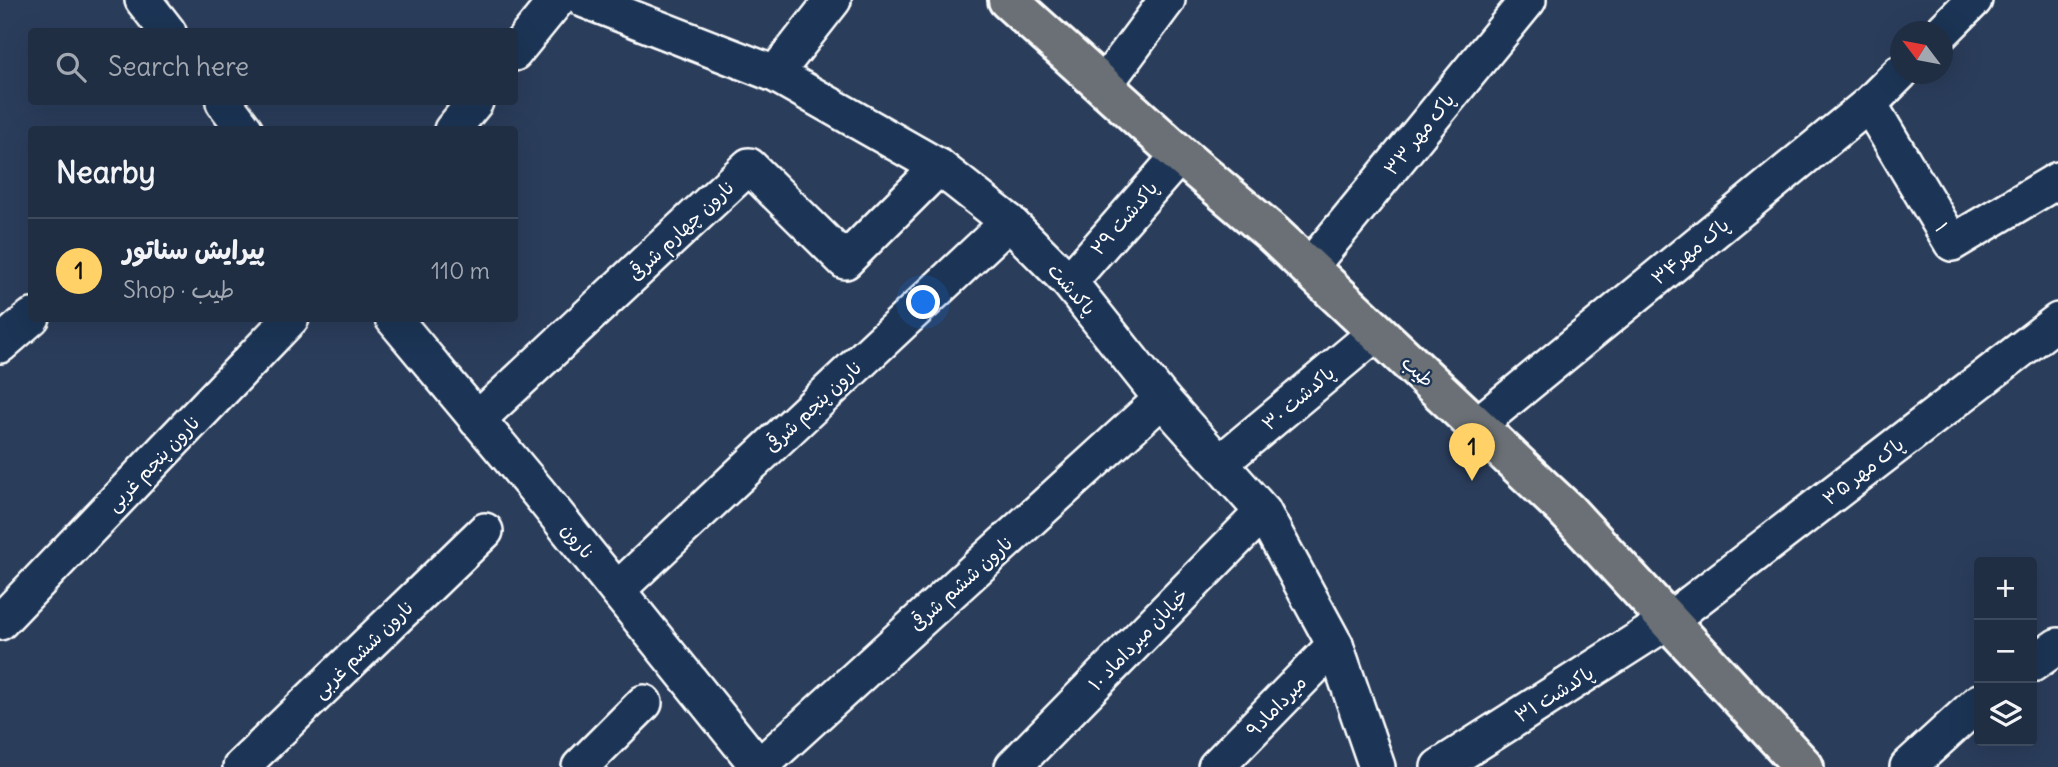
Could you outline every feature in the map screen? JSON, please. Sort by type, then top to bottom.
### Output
[{"type":"main road","name":"طیب","points":[[1008,0],[1180,155],[1272,233],[1566,510],[1804,767]]},
{"type":"street","points":[[143,0],[165,28]]},
{"type":"street","points":[[518,48],[557,0]]},
{"type":"street","name":"پاکدشت","points":[[586,0],[775,74],[939,167],[1009,222],[1069,282],[1162,399],[1263,512],[1335,645],[1377,767]]},
{"type":"street","points":[[775,74],[833,0]]},
{"type":"street","points":[[1104,85],[1167,0]]},
{"type":"street","name":"پاک مهر ۳۳","points":[[1309,268],[1528,0]]},
{"type":"street","points":[[1953,21],[1975,0]]},
{"type":"street","name":"پاک مهر۳۴","points":[[1476,426],[1869,104],[1890,83]]},
{"type":"street","name":"۱","points":[[1869,104],[1952,243],[2058,180]]},
{"type":"street","points":[[227,105],[242,126]]},
{"type":"street","points":[[456,126],[473,105]]},
{"type":"street","name":"پاکدشت ۲۹","points":[[1069,282],[1180,155]]},
{"type":"street","name":"نارون چهارم شرقی","points":[[477,419],[749,166],[845,261],[939,167]]},
{"type":"street","name":"نارون پنجم شرقی","points":[[617,590],[1009,222]]},
{"type":"street","points":[[0,345],[28,320]]},
{"type":"street","name":"پاک مهر ۳۵","points":[[1668,621],[2058,321]]},
{"type":"street","name":"نارون پنجم غربی","points":[[7,615],[287,322]]},
{"type":"street","name":"نارون","points":[[396,322],[759,767]]},
{"type":"street","name":"پاکدشت ۳۰","points":[[1220,463],[1377,332]]},
{"type":"street","name":"نارون ششم شرقی","points":[[759,767],[1162,399]]},
{"type":"street","name":"۱۰ خیابان میرداماد","points":[[1013,767],[1263,512]]},
{"type":"street","name":"نارون ششم غربی","points":[[241,767],[485,531]]},
{"type":"street","name":"پاکدشت ۳۱","points":[[1439,767],[1668,621]]},
{"type":"street","name":"میرداماد۹","points":[[1216,767],[1335,645]]},
{"type":"street","points":[[2037,661],[2058,646]]},
{"type":"street","points":[[580,767],[644,703]]},
{"type":"street","points":[[1908,767],[1974,707]]},
{"type":"place","name":"پیرایش سناتور","points":[[1472,481]]}]
